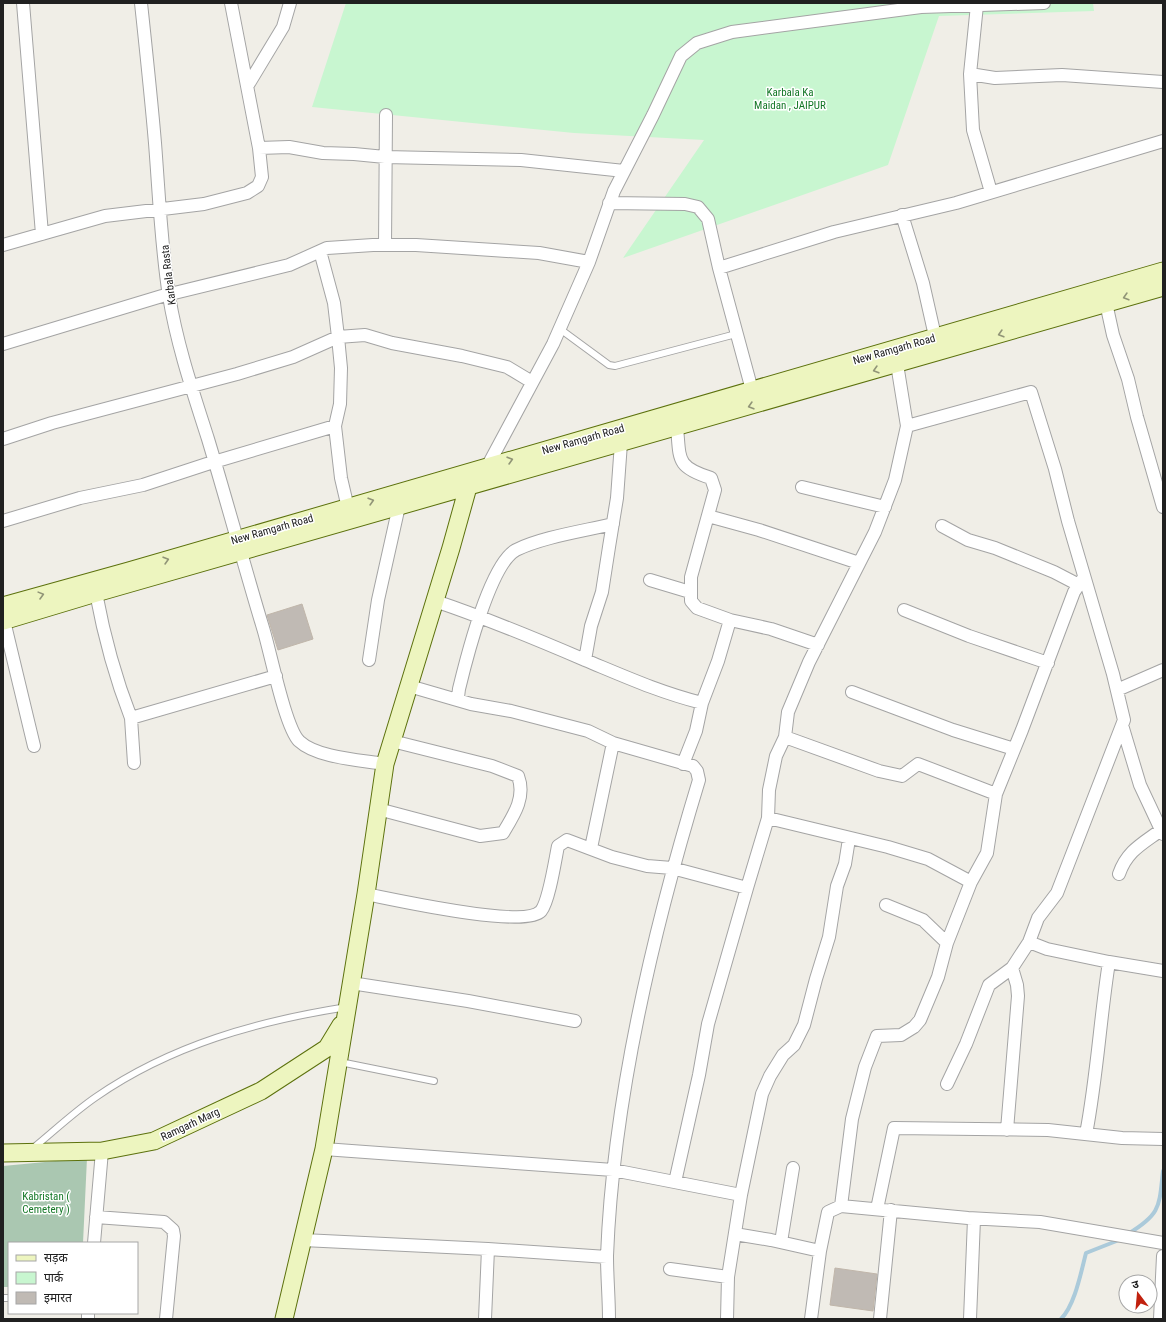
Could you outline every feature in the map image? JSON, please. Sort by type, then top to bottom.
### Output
[{"type":"street","points":[[23,3],[42,234]]},
{"type":"street","name":"Karbala Rasta","points":[[141,3],[155,142],[159,210],[169,294],[190,386],[214,462],[287,716],[298,740],[312,748],[329,754],[385,764]]},
{"type":"street","points":[[3,245],[105,216],[204,204],[247,193],[258,186],[262,177],[259,148],[248,84],[231,3]]},
{"type":"street","points":[[248,84],[283,27],[290,3]]},
{"type":"street","points":[[284,1319],[324,1149],[366,894],[385,764],[468,487],[487,467],[560,329],[589,262],[609,203],[681,56],[697,43],[732,32],[920,7],[1044,3]]},
{"type":"street","points":[[977,5],[970,74],[973,130],[991,192]]},
{"type":"street","points":[[970,74],[995,78],[1062,75],[1163,82]]},
{"type":"street","points":[[384,245],[386,115]]},
{"type":"street","points":[[719,268],[834,232],[956,203],[1163,141]]},
{"type":"street","points":[[259,148],[290,147],[323,153],[385,157],[521,160],[624,171]]},
{"type":"street","points":[[609,203],[685,204],[698,207],[708,219],[719,268],[752,390]]},
{"type":"street","points":[[902,215],[923,283],[937,345]]},
{"type":"street","points":[[3,344],[169,294],[289,265],[327,248],[416,244],[539,253],[589,262]]},
{"type":"street","points":[[320,251],[334,303],[338,337],[341,368],[340,404],[335,426],[348,508]]},
{"type":"street","name":"New Ramgarh Road","points":[[3,616],[238,546],[399,506],[468,487],[897,364],[937,345],[1163,271]]},
{"type":"street","name":"New Ramgarh Road","points":[[3,616],[96,593],[348,508],[752,390],[1106,303],[1163,287]]},
{"type":"street","points":[[1106,303],[1113,335],[1128,379],[1137,417],[1163,508]]},
{"type":"street","points":[[3,438],[238,374],[293,357],[338,337],[364,335],[392,343],[462,356],[507,367],[532,382]]},
{"type":"street","points":[[675,1182],[699,1075],[708,1024],[768,818],[769,790],[776,756],[785,737],[788,712],[818,645],[885,507],[895,480],[907,426],[897,364]]},
{"type":"street","points":[[907,426],[1031,392],[1055,469],[1081,581],[1116,690],[1124,720],[1057,893],[1038,918],[1029,942],[1012,968],[989,985],[966,1044],[946,1084]]},
{"type":"street","points":[[3,521],[80,498],[143,485],[335,426]]},
{"type":"street","points":[[677,427],[679,455],[683,463],[692,472],[711,478],[715,490],[691,577],[691,601],[697,608],[730,620],[771,630],[818,645]]},
{"type":"street","points":[[585,660],[591,626],[602,592],[613,524],[617,498],[620,443]]},
{"type":"street","points":[[802,487],[885,507]]},
{"type":"street","points":[[369,660],[378,600],[399,506]]},
{"type":"street","points":[[708,516],[759,530],[859,562]]},
{"type":"street","points":[[460,700],[458,697],[478,616],[502,564],[515,551],[536,543],[613,524]]},
{"type":"street","points":[[942,526],[968,540],[995,548],[1054,572],[1081,581]]},
{"type":"street","points":[[650,580],[690,592]]},
{"type":"street","points":[[841,1206],[852,1119],[865,1067],[877,1036],[901,1035],[914,1027],[920,1020],[938,977],[947,943],[971,882],[987,853],[996,794],[1048,663],[1074,592],[1081,581]]},
{"type":"street","points":[[96,593],[103,631],[116,680],[131,718],[134,763]]},
{"type":"street","points":[[435,601],[478,616],[667,694],[702,703]]},
{"type":"street","points":[[904,610],[969,636],[1048,663]]},
{"type":"street","points":[[3,616],[34,746]]},
{"type":"street","points":[[683,764],[696,731],[702,703],[718,661],[730,620]]},
{"type":"street","points":[[1116,690],[1163,670]]},
{"type":"street","points":[[131,718],[276,676]]},
{"type":"street","points":[[409,686],[581,730],[613,743],[693,766],[697,771],[699,780],[672,868],[634,1040],[613,1170],[607,1257],[609,1319]]},
{"type":"street","points":[[852,692],[953,730],[1014,749]]},
{"type":"street","points":[[1119,874],[1124,860],[1132,850],[1162,832],[1140,785],[1122,725]]},
{"type":"street","points":[[785,737],[879,771],[902,776],[918,764],[996,794]]},
{"type":"street","points":[[378,809],[419,818],[480,836],[503,833],[518,810],[522,786],[518,776],[492,766],[392,741]]},
{"type":"street","points":[[591,848],[613,743]]},
{"type":"street","points":[[768,818],[807,826],[849,839],[888,847],[928,859],[971,882]]},
{"type":"street","points":[[727,1319],[728,1277],[741,1195],[762,1094],[770,1076],[783,1055],[794,1045],[806,1020],[816,979],[829,937],[838,886],[845,864],[849,839]]},
{"type":"street","points":[[366,894],[479,914],[522,917],[533,915],[540,912],[546,901],[558,846],[567,840],[612,857],[647,866],[672,868],[747,888]]},
{"type":"street","points":[[886,905],[923,920],[947,943]]},
{"type":"street","points":[[1029,942],[1046,949],[1163,971]]},
{"type":"street","points":[[1086,1134],[1093,1097],[1097,1043],[1109,962]]},
{"type":"street","points":[[1007,1130],[1018,1003],[1017,985],[1012,968]]},
{"type":"street","points":[[351,983],[468,1001],[575,1021]]},
{"type":"street","name":"Ramgarh Marg","points":[[3,1153],[102,1151],[154,1141],[260,1091],[327,1048],[346,1013]]},
{"type":"street","points":[[877,1209],[894,1128],[1048,1130],[1162,1139]]},
{"type":"street","points":[[324,1149],[613,1170],[741,1195]]},
{"type":"street","points":[[94,1242],[102,1151]]},
{"type":"street","points":[[781,1242],[793,1168]]},
{"type":"street","points":[[811,1319],[820,1251],[828,1212],[841,1206],[974,1219],[1040,1222],[1163,1243]]},
{"type":"street","points":[[880,1319],[891,1210]]},
{"type":"street","points":[[96,1217],[164,1222],[173,1230],[174,1236],[166,1319]]},
{"type":"street","points":[[970,1319],[974,1219]]},
{"type":"street","points":[[735,1234],[820,1251]]},
{"type":"street","points":[[303,1240],[488,1249],[607,1257]]},
{"type":"street","points":[[485,1319],[488,1249]]},
{"type":"street","points":[[1160,1319],[1163,1256]]},
{"type":"street","points":[[670,1268],[728,1277]]},
{"type":"lane","points":[[560,329],[609,365],[615,366],[736,334]]},
{"type":"lane","points":[[28,1152],[96,1097],[154,1063],[222,1035],[298,1015],[346,1013]]},
{"type":"lane","points":[[338,1062],[434,1081]]},
{"type":"green space","name":"Karbala Ka Maidan , JAIPUR","points":[[346,3],[1093,3],[1094,11],[939,16],[888,165],[623,258],[704,140],[574,133],[312,107]]},
{"type":"green space","name":"Kabristan ( Cemetery )","points":[[87,1158],[83,1242],[8,1242],[8,1287],[3,1287],[3,1166]]},
{"type":"building","points":[[302,604],[313,639],[278,650],[267,615]]},
{"type":"building","points":[[835,1268],[877,1274],[873,1311],[830,1305]]},
{"type":"waterway","points":[[1128,1234],[1153,1215],[1159,1201],[1163,1171]]},
{"type":"waterway","points":[[1061,1319],[1066,1313],[1074,1297],[1086,1253],[1119,1240]]}]
